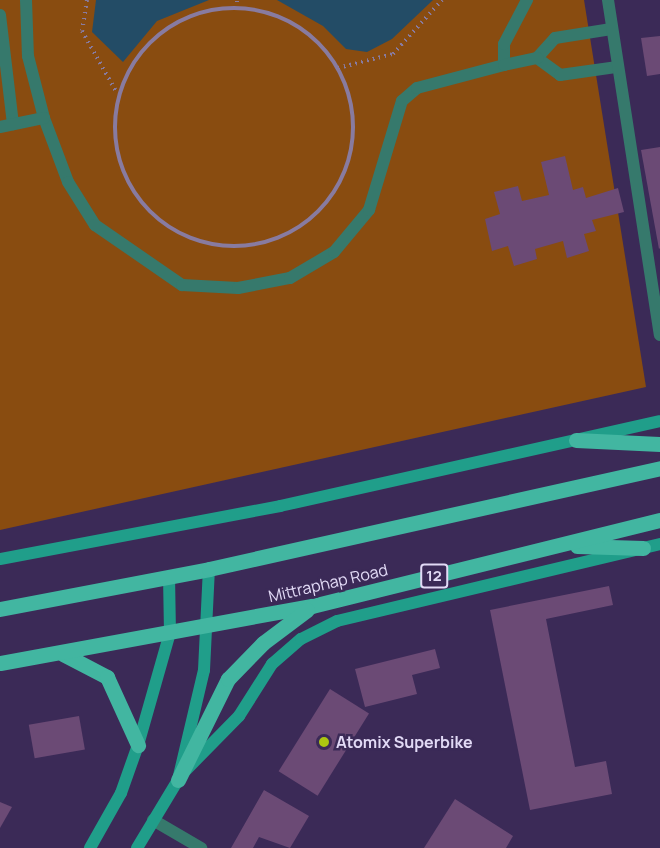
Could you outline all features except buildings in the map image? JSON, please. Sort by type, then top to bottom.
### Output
[{"type":"main road","points":[[0,559],[280,506],[660,421]]},
{"type":"main road","points":[[576,440],[660,444]]},
{"type":"main road","points":[[0,609],[209,569],[660,468]]},
{"type":"main road","name":"Mittraphap Road","points":[[0,663],[62,654],[170,633],[207,629],[312,606],[660,520]]},
{"type":"main road","points":[[178,780],[239,716],[272,664],[301,639],[337,621],[660,544]]},
{"type":"main road","points":[[558,545],[643,548]]},
{"type":"main road","points":[[178,780],[204,670],[209,569]]},
{"type":"main road","points":[[90,848],[121,793],[138,745],[170,633],[169,577]]},
{"type":"main road","points":[[137,848],[178,780],[228,679],[263,643],[312,606]]},
{"type":"main road","points":[[62,654],[107,677],[138,745]]},
{"type":"street","points":[[26,0],[28,56],[44,118],[68,182],[95,225],[182,285],[238,288],[290,278],[334,252],[369,210],[387,164],[393,119],[417,88],[537,58],[555,38],[611,29]]},
{"type":"street","points":[[504,65],[504,44],[527,0]]},
{"type":"street","points":[[608,0],[660,335]]},
{"type":"street","points":[[0,15],[13,124]]},
{"type":"street","points":[[537,58],[560,75],[617,67]]},
{"type":"street","points":[[0,127],[44,118]]},
{"type":"street","points":[[153,820],[201,848]]},
{"type":"path","points":[[87,0],[82,31],[117,93]]},
{"type":"path","points":[[237,0],[237,8]]},
{"type":"path","points":[[338,68],[393,54],[442,0]]},
{"type":"path","points":[[237,8],[275,14],[309,33],[338,68],[351,97],[355,135],[345,173],[325,206],[294,231],[256,245],[216,245],[178,233],[146,209],[125,176],[117,147],[117,93],[134,61],[162,32],[197,14],[237,8]]},
{"type":"shaded area","points":[[0,0],[584,0],[646,387],[0,530]]},
{"type":"water","points":[[96,0],[209,0],[157,21],[123,62],[92,32]]},
{"type":"water","points":[[277,0],[433,0],[392,39],[367,52],[346,49],[323,26]]},
{"type":"place","name":"Atomix Superbike","points":[[324,742]]}]
